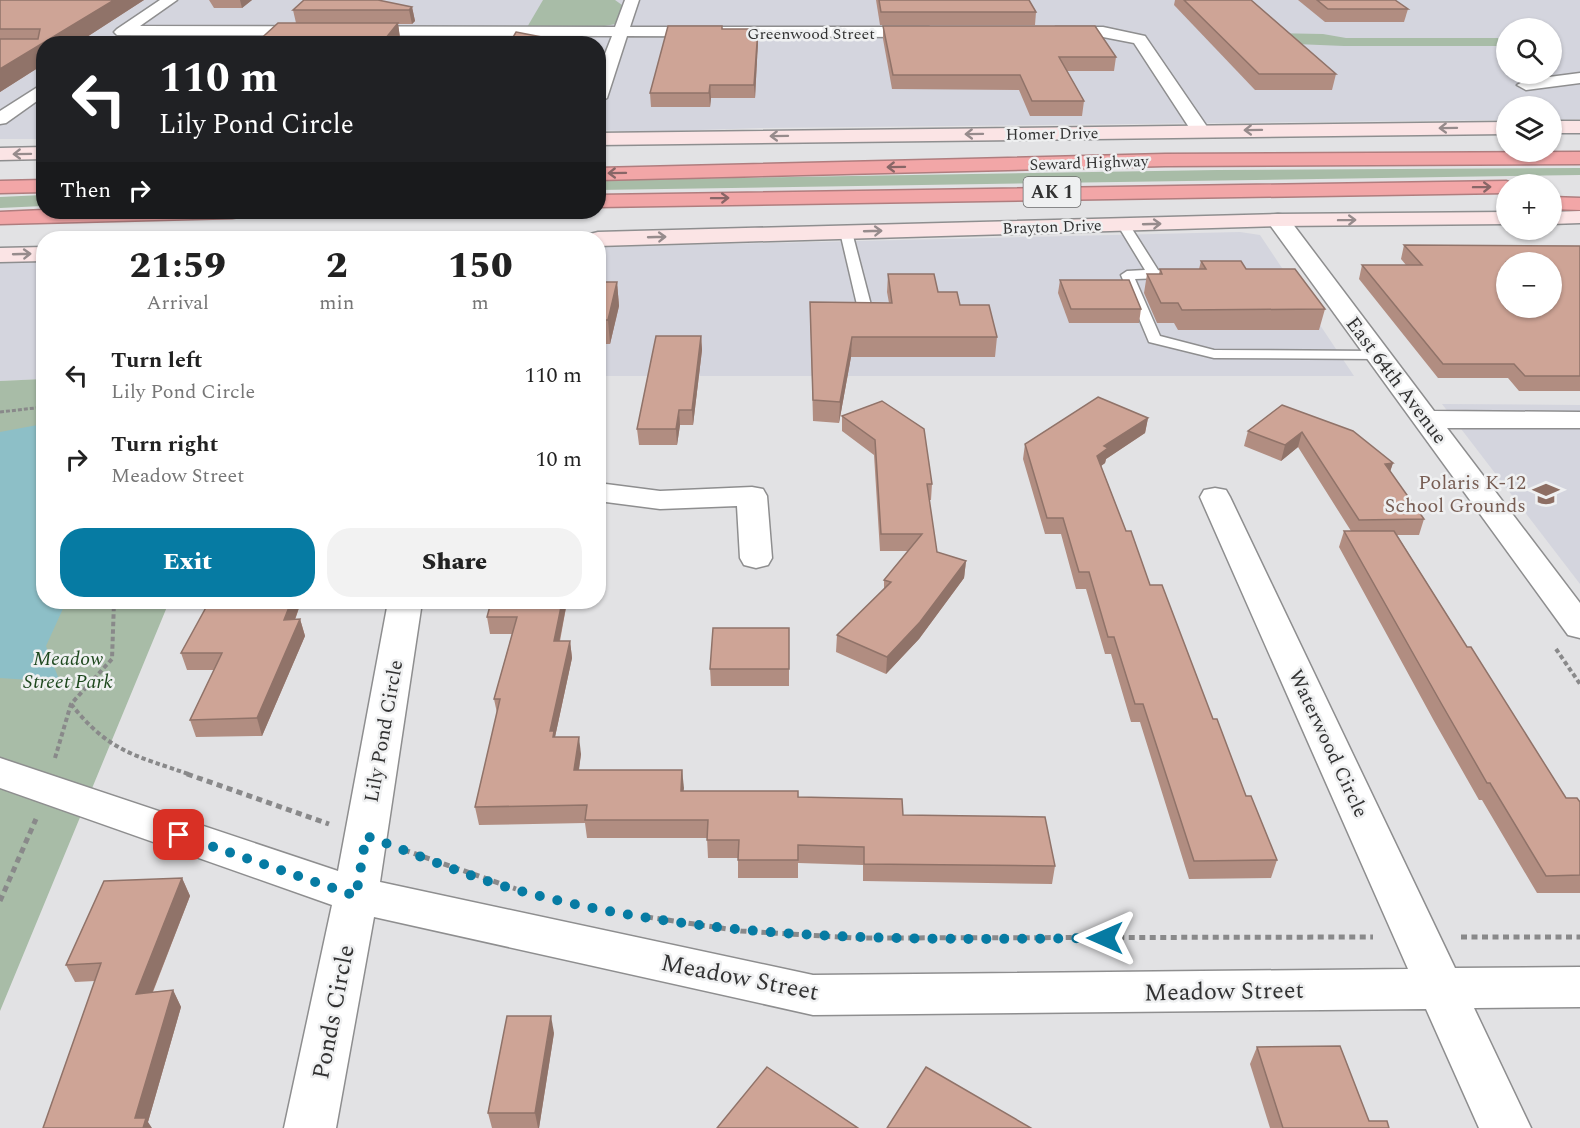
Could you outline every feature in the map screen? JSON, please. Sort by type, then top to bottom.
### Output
[{"type":"highway","points":[[1562,139],[1580,138]]},
{"type":"highway","points":[[1165,160],[1496,143]]},
{"type":"highway","name":"Seward Highway","points":[[606,174],[1165,160],[1580,158]]},
{"type":"highway","points":[[0,188],[36,186]]},
{"type":"highway","points":[[1562,186],[1580,186]]},
{"type":"highway","name":"Seward Highway","points":[[606,201],[1496,187]]},
{"type":"highway","points":[[872,195],[1496,203]]},
{"type":"highway","points":[[1562,203],[1580,204]]},
{"type":"highway","points":[[0,218],[36,217]]},
{"type":"street","points":[[117,36],[170,0]]},
{"type":"street","points":[[606,74],[632,0]]},
{"type":"street","name":"Greenwood Street","points":[[124,31],[950,32]]},
{"type":"street","points":[[1044,32],[1103,32],[1139,39],[1201,130]]},
{"type":"street","points":[[1526,85],[1580,78]]},
{"type":"street","points":[[0,119],[36,94]]},
{"type":"street","points":[[1562,127],[1580,127]]},
{"type":"street","name":"Homer Drive","points":[[606,139],[1496,128]]},
{"type":"street","points":[[0,154],[36,153]]},
{"type":"street","name":"Brayton Drive","points":[[606,239],[1278,220],[1496,218]]},
{"type":"street","points":[[1562,218],[1580,218]]},
{"type":"street","name":"East 64th Avenue","points":[[1278,220],[1310,272],[1378,355],[1580,627]]},
{"type":"street","points":[[0,255],[36,254]]},
{"type":"street","points":[[1426,419],[1580,420]]},
{"type":"street","points":[[606,493],[660,500],[752,496],[756,558]]},
{"type":"street","name":"Waterwood Circle","points":[[1215,497],[1505,1128]]},
{"type":"street","name":"Lily Pond Circle","points":[[356,896],[404,609]]},
{"type":"street","name":"Meadow Street","points":[[0,773],[356,896],[813,995],[1580,987]]},
{"type":"street","name":"Ponds Circle","points":[[310,1128],[356,896]]},
{"type":"lane","points":[[1123,224],[1154,274]]},
{"type":"lane","points":[[846,232],[865,309]]},
{"type":"lane","points":[[1177,274],[1127,275],[1154,339],[1214,354],[1378,355]]},
{"type":"path","points":[[0,412],[36,408]]},
{"type":"path","points":[[114,609],[112,659],[71,704],[91,729],[117,749],[526,893]]},
{"type":"path","points":[[640,916],[741,932],[855,938],[1580,937]]},
{"type":"shaded area","points":[[0,0],[1580,0],[1580,119],[1562,120],[1562,96],[1496,96],[1496,120],[760,128],[642,132],[606,130],[606,36],[36,36],[36,139],[0,139]]},
{"type":"shaded area","points":[[1240,232],[1260,235],[1354,376],[606,376],[606,247]]},
{"type":"shaded area","points":[[36,258],[36,379],[0,381],[0,259]]},
{"type":"shaded area","name":"Polaris K-12 School Grounds","points":[[1442,404],[1580,405],[1580,584]]},
{"type":"green space","points":[[543,0],[615,0],[622,5],[616,24],[587,29],[526,29]]},
{"type":"green space","points":[[1206,32],[1323,34],[1346,38],[1496,38],[1496,46],[1296,44]]},
{"type":"green space","points":[[1580,168],[1580,175],[1496,174],[1496,176],[606,190],[606,180],[1217,170]]},
{"type":"green space","points":[[36,195],[36,206],[0,208],[0,197]]},
{"type":"green space","name":"Meadow Street Park","points":[[36,379],[36,609],[166,609],[0,1011],[0,381]]},
{"type":"water","points":[[36,425],[36,609],[63,609],[46,646],[60,682],[0,678],[0,432]]},
{"type":"building","points":[[0,0],[114,0],[55,36],[39,36],[40,29],[0,29]]},
{"type":"building","points":[[304,0],[378,0],[412,7],[409,10],[293,10]]},
{"type":"building","points":[[879,0],[1029,0],[1036,12],[881,12]]},
{"type":"building","points":[[1184,0],[1251,0],[1336,74],[1259,74]]},
{"type":"building","points":[[1317,0],[1395,0],[1408,9],[1328,9]]},
{"type":"building","points":[[278,23],[398,23],[387,36],[264,36]]},
{"type":"building","points":[[668,26],[758,29],[754,85],[710,85],[709,93],[650,93]]},
{"type":"building","points":[[883,26],[1095,26],[1116,57],[1059,57],[1084,101],[1032,101],[1020,75],[893,75]]},
{"type":"building","points":[[516,32],[537,36],[514,36]]},
{"type":"building","points":[[0,39],[36,39],[36,47],[0,69]]},
{"type":"building","points":[[1404,245],[1580,246],[1580,376],[1525,376],[1514,364],[1443,364],[1362,265],[1422,265]]},
{"type":"building","points":[[1201,261],[1241,261],[1246,269],[1295,269],[1325,309],[1182,310],[1178,303],[1161,303],[1147,274],[1162,274],[1160,269],[1206,269]]},
{"type":"building","points":[[888,274],[934,274],[938,292],[957,292],[960,305],[989,305],[997,337],[852,337],[840,402],[813,400],[810,302],[892,303]]},
{"type":"building","points":[[1060,280],[1129,280],[1141,309],[1071,309]]},
{"type":"building","points":[[606,282],[617,282],[608,320],[606,320]]},
{"type":"building","points":[[656,336],[701,336],[692,410],[679,410],[676,429],[637,429]]},
{"type":"building","points":[[1098,397],[1148,418],[1104,446],[1108,448],[1097,456],[1126,531],[1131,531],[1150,585],[1162,585],[1213,719],[1217,719],[1246,796],[1251,796],[1277,860],[1194,861],[1143,704],[1135,704],[1114,637],[1108,637],[1089,572],[1079,572],[1063,518],[1047,518],[1025,444]]},
{"type":"building","points":[[882,401],[924,429],[932,484],[927,484],[937,552],[966,561],[920,622],[887,657],[837,635],[891,582],[884,580],[922,534],[881,534],[875,440],[842,416]]},
{"type":"building","points":[[1282,405],[1353,431],[1393,463],[1385,464],[1424,519],[1359,520],[1302,432],[1285,445],[1248,431]]},
{"type":"building","points":[[1344,531],[1394,531],[1467,647],[1471,647],[1566,798],[1577,798],[1580,802],[1580,875],[1546,876],[1490,783],[1487,783]]},
{"type":"building","points":[[205,609],[288,609],[284,620],[300,619],[257,718],[190,720],[222,653],[181,653]]},
{"type":"building","points":[[489,609],[561,609],[554,641],[570,641],[550,731],[554,731],[553,737],[579,737],[574,770],[682,770],[681,791],[798,791],[798,797],[902,799],[903,815],[1045,817],[1055,866],[864,864],[864,847],[798,845],[798,860],[738,860],[739,840],[707,840],[708,820],[585,820],[587,805],[475,807],[500,699],[494,699],[517,617],[487,617]]},
{"type":"building","points":[[713,628],[789,628],[789,669],[710,669]]},
{"type":"building","points":[[182,878],[136,994],[173,990],[135,1118],[146,1118],[143,1128],[43,1128],[101,963],[66,965],[104,881]]},
{"type":"building","points":[[507,1016],[551,1016],[535,1113],[488,1113]]},
{"type":"building","points":[[1340,1046],[1369,1121],[1387,1121],[1389,1128],[1283,1128],[1257,1047]]},
{"type":"building","points":[[767,1067],[858,1128],[717,1128]]},
{"type":"building","points":[[926,1067],[1031,1128],[887,1128]]},
{"type":"place","name":"Polaris K-12 School Grounds","points":[[1546,494]]},
{"type":"route","points":[[179,835],[356,896],[366,836],[526,893],[618,913],[741,932],[855,938],[1105,938]]}]
